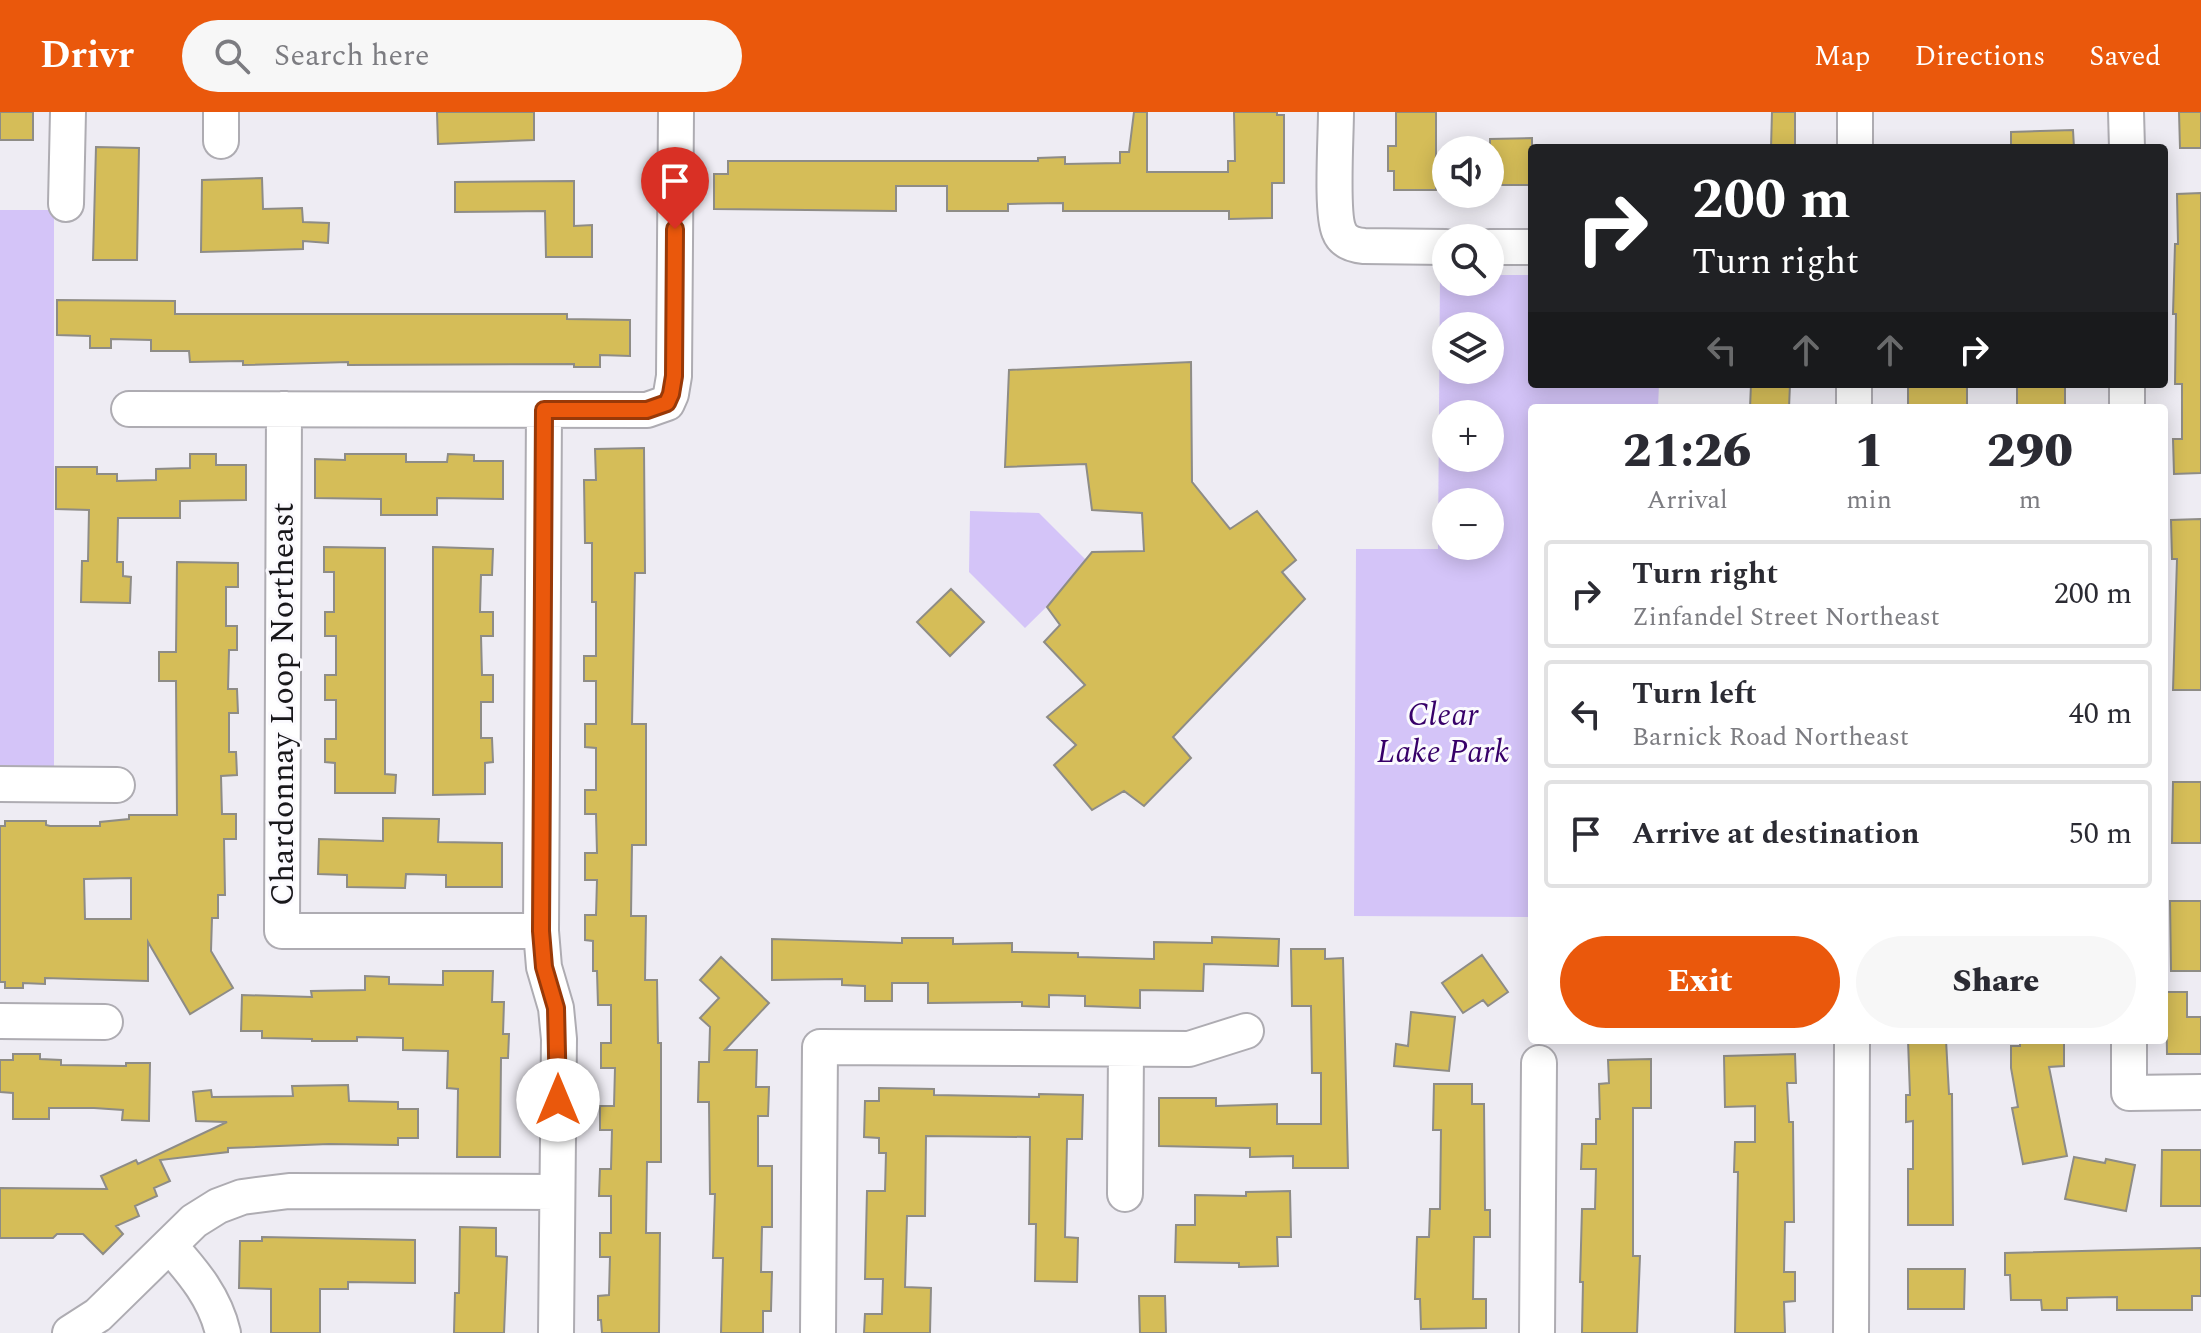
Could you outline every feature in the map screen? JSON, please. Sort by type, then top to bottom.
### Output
[{"type":"street","points":[[66,204],[68,112]]},
{"type":"street","points":[[129,409],[647,410],[667,403],[674,376],[676,112]]},
{"type":"street","points":[[1336,112],[1336,221],[1344,239],[1353,245],[1364,246],[1432,247]]},
{"type":"street","points":[[1855,112],[1855,144]]},
{"type":"street","points":[[2126,112],[2127,144]]},
{"type":"street","points":[[1504,247],[1528,247]]},
{"type":"street","name":"Chardonnay Loop Northeast","points":[[284,409],[282,931],[541,931]]},
{"type":"street","points":[[544,410],[541,931],[544,967],[556,1008],[559,1039],[556,1333]]},
{"type":"street","points":[[0,784],[117,785]]},
{"type":"street","points":[[0,1021],[105,1022]]},
{"type":"street","points":[[818,1333],[820,1047],[1189,1049],[1246,1031]]},
{"type":"street","points":[[1851,1333],[1852,1044]]},
{"type":"street","points":[[2129,1044],[2129,1093],[2201,1092]]},
{"type":"street","points":[[1125,1194],[1126,1049]]},
{"type":"street","points":[[1537,1333],[1539,1063]]},
{"type":"street","points":[[70,1333],[98,1315],[194,1221],[218,1206],[261,1193],[557,1192]]},
{"type":"street","points":[[170,1246],[203,1283],[223,1333]]},
{"type":"green space","points":[[0,210],[54,210],[54,769],[0,769]]},
{"type":"green space","name":"Clear Lake Park","points":[[1504,275],[1528,275],[1528,388],[1659,388],[1658,404],[1528,404],[1528,917],[1354,916],[1356,549],[1432,549],[1432,560],[1504,560],[1504,488],[1438,488],[1439,472],[1504,472],[1504,400],[1439,400],[1439,384],[1504,384],[1504,312],[1440,312],[1440,296],[1504,296]]},
{"type":"green space","points":[[970,511],[1039,513],[1090,564],[1025,628],[969,572]]},
{"type":"building","points":[[0,112],[33,112],[33,140],[0,140]]},
{"type":"building","points":[[437,112],[534,112],[534,140],[438,144]]},
{"type":"building","points":[[1134,112],[1147,112],[1147,172],[1228,172],[1228,161],[1235,161],[1234,112],[1277,112],[1277,115],[1284,115],[1284,183],[1272,183],[1272,218],[1229,219],[1229,211],[1063,211],[1063,203],[1008,204],[1008,211],[947,211],[947,186],[896,186],[896,211],[714,209],[714,174],[728,174],[728,161],[1038,161],[1038,158],[1065,157],[1065,164],[1120,163],[1120,152],[1129,152]]},
{"type":"building","points":[[1396,112],[1436,112],[1436,136],[1432,136],[1432,190],[1394,190],[1394,171],[1388,171],[1388,146],[1396,146]]},
{"type":"building","points":[[1772,112],[1795,112],[1795,144],[1771,144]]},
{"type":"building","points":[[2179,112],[2201,112],[2201,148],[2180,148]]},
{"type":"building","points":[[2073,130],[2074,144],[2011,144],[2011,132]]},
{"type":"building","points":[[1532,138],[1532,144],[1528,144],[1528,185],[1504,185],[1504,139]]},
{"type":"building","points":[[96,147],[139,148],[137,260],[93,260]]},
{"type":"building","points":[[262,178],[263,209],[302,208],[303,222],[329,223],[328,243],[303,241],[303,249],[201,252],[202,180]]},
{"type":"building","points":[[574,181],[574,226],[592,225],[592,257],[546,257],[545,211],[455,212],[455,182]]},
{"type":"building","points":[[2201,193],[2201,473],[2174,474],[2173,439],[2182,439],[2182,384],[2175,384],[2176,314],[2173,314],[2175,244],[2178,244],[2177,194]]},
{"type":"building","points":[[57,300],[175,301],[175,314],[567,314],[567,319],[630,320],[630,356],[600,355],[600,367],[574,367],[574,364],[348,365],[348,362],[243,365],[243,361],[190,362],[189,351],[151,351],[151,340],[111,339],[111,348],[90,348],[90,336],[57,335]]},
{"type":"building","points":[[1191,362],[1192,482],[1230,529],[1257,511],[1296,560],[1282,572],[1305,599],[1173,737],[1191,758],[1144,806],[1124,791],[1092,810],[1054,765],[1076,745],[1047,717],[1085,685],[1044,642],[1060,625],[1047,607],[1092,552],[1144,551],[1142,513],[1092,510],[1086,464],[1005,467],[1009,370]]},
{"type":"building","points":[[1751,388],[1790,388],[1789,404],[1750,404]]},
{"type":"building","points":[[1908,388],[1967,388],[1967,404],[1908,404]]},
{"type":"building","points":[[2017,388],[2065,388],[2065,404],[2017,404]]},
{"type":"building","points":[[644,448],[645,573],[635,573],[632,724],[646,724],[646,845],[632,845],[631,916],[646,916],[645,980],[657,980],[658,1043],[661,1043],[661,1162],[647,1162],[646,1233],[660,1233],[659,1333],[602,1333],[601,1320],[598,1320],[598,1296],[609,1295],[610,1257],[600,1257],[600,1233],[611,1233],[611,1196],[599,1196],[600,1169],[611,1169],[612,1130],[600,1130],[600,1106],[614,1106],[615,1068],[601,1068],[601,1043],[611,1043],[611,1005],[598,1005],[593,941],[585,940],[585,915],[596,915],[597,880],[585,880],[585,853],[597,853],[596,814],[585,814],[585,790],[596,790],[596,748],[585,747],[585,724],[596,724],[596,681],[584,681],[584,656],[596,656],[596,602],[592,602],[592,543],[585,543],[584,480],[596,480],[595,449]]},
{"type":"building","points":[[190,454],[216,454],[216,465],[246,465],[246,500],[180,501],[180,518],[118,518],[117,562],[123,562],[123,576],[131,577],[130,603],[81,602],[82,561],[88,561],[89,510],[56,509],[56,467],[97,467],[97,474],[117,474],[117,481],[156,480],[156,469],[190,468]]},
{"type":"building","points":[[345,454],[406,454],[406,462],[447,462],[448,454],[474,455],[474,461],[503,461],[503,499],[437,498],[437,515],[381,515],[381,499],[315,498],[315,459],[345,460]]},
{"type":"building","points":[[2201,519],[2201,690],[2173,690],[2177,559],[2172,559],[2171,520]]},
{"type":"building","points":[[324,547],[385,548],[385,774],[396,775],[395,793],[335,793],[335,763],[325,762],[325,739],[336,739],[336,700],[325,700],[325,675],[336,675],[336,636],[325,636],[325,612],[334,612],[334,572],[324,572]]},
{"type":"building","points":[[433,547],[493,549],[492,575],[481,575],[480,612],[493,612],[493,636],[481,636],[482,675],[493,675],[493,702],[481,702],[481,738],[492,738],[493,762],[485,763],[485,794],[433,795]]},
{"type":"building","points":[[177,562],[238,563],[238,587],[226,587],[226,626],[237,626],[237,650],[229,650],[228,689],[237,689],[238,713],[229,713],[229,752],[236,752],[237,775],[221,776],[222,814],[236,814],[236,839],[224,839],[225,895],[218,895],[218,918],[212,918],[211,951],[233,988],[190,1014],[148,942],[148,981],[45,978],[45,984],[23,983],[23,988],[5,988],[5,982],[0,982],[0,826],[5,826],[5,821],[46,821],[46,825],[50,826],[100,826],[100,822],[129,819],[129,815],[177,815],[176,681],[159,681],[159,652],[176,652]],"holes":[[[131,878],[131,919],[85,919],[84,879]]]},
{"type":"building","points":[[951,589],[984,622],[950,656],[917,622]]},
{"type":"building","points":[[2173,782],[2201,782],[2201,843],[2172,843]]},
{"type":"building","points":[[383,818],[439,819],[438,842],[502,843],[502,887],[446,887],[446,875],[406,874],[405,888],[347,887],[347,875],[318,874],[319,839],[383,841]]},
{"type":"building","points":[[2170,901],[2201,901],[2201,971],[2171,971]]},
{"type":"building","points":[[1212,937],[1279,939],[1278,966],[1204,964],[1203,991],[1140,990],[1140,1008],[1085,1006],[1085,996],[1049,995],[1049,1007],[1022,1006],[1022,1002],[928,1003],[928,983],[892,983],[892,1001],[865,1001],[865,986],[842,985],[842,979],[772,980],[772,939],[902,943],[902,938],[953,938],[953,944],[1012,943],[1012,952],[1154,959],[1154,942],[1212,943]]},
{"type":"building","points":[[1291,949],[1325,949],[1325,959],[1343,958],[1348,1168],[1293,1168],[1293,1156],[1250,1157],[1250,1148],[1159,1146],[1159,1098],[1216,1098],[1216,1106],[1277,1104],[1277,1124],[1321,1124],[1321,1073],[1312,1073],[1311,1006],[1292,1006]]},
{"type":"building","points":[[1482,955],[1508,992],[1488,1006],[1483,1000],[1463,1013],[1442,983]]},
{"type":"building","points":[[721,957],[769,1003],[725,1050],[757,1050],[756,1087],[769,1087],[768,1116],[758,1116],[758,1166],[772,1166],[772,1227],[762,1227],[761,1272],[772,1272],[771,1311],[763,1311],[763,1333],[721,1333],[723,1258],[713,1258],[715,1194],[710,1194],[709,1102],[698,1102],[699,1062],[709,1062],[710,1027],[700,1018],[719,998],[700,980]]},
{"type":"building","points":[[443,971],[493,971],[492,1002],[504,1002],[503,1034],[509,1034],[508,1058],[501,1058],[500,1157],[457,1157],[458,1089],[447,1088],[448,1051],[403,1050],[403,1038],[357,1037],[357,1041],[312,1041],[262,1038],[262,1031],[241,1031],[242,995],[312,997],[311,991],[365,990],[365,976],[389,977],[389,984],[443,985]]},
{"type":"building","points":[[2168,992],[2187,992],[2187,1017],[2201,1017],[2201,1054],[2167,1054]]},
{"type":"building","points":[[1411,1012],[1455,1017],[1449,1071],[1394,1066],[1396,1044],[1408,1046]]},
{"type":"building","points":[[1908,1044],[1946,1044],[1949,1094],[1952,1094],[1953,1225],[1908,1225],[1908,1169],[1913,1169],[1913,1121],[1906,1122],[1906,1095],[1910,1095]]},
{"type":"building","points":[[2064,1044],[2064,1066],[2049,1067],[2067,1156],[2023,1164],[2012,1108],[2018,1107],[2011,1068],[2011,1046]]},
{"type":"building","points":[[13,1054],[40,1054],[40,1059],[61,1060],[61,1065],[126,1066],[126,1063],[150,1063],[149,1121],[122,1120],[123,1110],[94,1108],[49,1108],[49,1119],[13,1119],[13,1093],[0,1092],[0,1060],[13,1060]]},
{"type":"building","points":[[1795,1054],[1796,1083],[1787,1083],[1789,1122],[1793,1122],[1794,1222],[1785,1222],[1784,1272],[1795,1272],[1795,1301],[1784,1302],[1785,1333],[1735,1333],[1738,1172],[1734,1172],[1735,1142],[1755,1142],[1755,1106],[1725,1107],[1724,1056]]},
{"type":"building","points":[[1651,1059],[1651,1108],[1633,1108],[1633,1256],[1640,1256],[1637,1333],[1582,1333],[1582,1209],[1595,1209],[1596,1169],[1581,1169],[1582,1144],[1596,1144],[1596,1119],[1600,1119],[1599,1084],[1609,1083],[1608,1060]]},
{"type":"building","points":[[1434,1084],[1472,1084],[1472,1104],[1484,1104],[1485,1210],[1490,1210],[1490,1237],[1474,1237],[1473,1299],[1486,1299],[1486,1328],[1421,1329],[1420,1299],[1415,1299],[1417,1237],[1429,1237],[1430,1209],[1440,1209],[1441,1130],[1433,1130]]},
{"type":"building","points":[[348,1085],[349,1101],[398,1102],[398,1109],[418,1109],[418,1138],[398,1138],[398,1145],[228,1148],[228,1152],[160,1160],[170,1181],[154,1188],[157,1196],[135,1206],[139,1216],[116,1226],[123,1234],[103,1254],[83,1234],[57,1234],[53,1238],[0,1238],[0,1188],[107,1189],[101,1176],[136,1160],[138,1164],[227,1122],[196,1121],[193,1092],[211,1090],[212,1097],[293,1096],[292,1086]]},
{"type":"building","points":[[879,1088],[934,1089],[934,1095],[1083,1095],[1082,1139],[1067,1139],[1065,1237],[1078,1238],[1077,1282],[1035,1281],[1036,1224],[1029,1224],[1030,1137],[926,1136],[925,1216],[907,1216],[905,1287],[931,1288],[930,1333],[864,1333],[865,1314],[882,1314],[883,1279],[865,1279],[867,1191],[885,1191],[886,1153],[879,1153],[879,1138],[864,1137],[865,1101],[879,1101]]},
{"type":"building","points":[[2162,1150],[2201,1150],[2201,1206],[2161,1206]]},
{"type":"building","points":[[2074,1157],[2135,1165],[2126,1211],[2065,1199]]},
{"type":"building","points":[[1290,1191],[1291,1237],[1277,1237],[1278,1266],[1239,1267],[1239,1263],[1175,1262],[1176,1225],[1195,1225],[1195,1195],[1246,1196],[1246,1192]]},
{"type":"building","points":[[460,1227],[496,1228],[496,1256],[507,1257],[504,1333],[454,1333],[455,1293],[459,1293]]},
{"type":"building","points":[[262,1237],[415,1240],[415,1283],[348,1282],[348,1289],[320,1289],[320,1333],[271,1333],[271,1289],[239,1288],[240,1241],[262,1241]]},
{"type":"building","points":[[2201,1248],[2201,1296],[2192,1296],[2192,1310],[2117,1310],[2117,1297],[2067,1298],[2067,1310],[2042,1310],[2041,1300],[2011,1300],[2010,1275],[2005,1275],[2005,1253]]},
{"type":"building","points":[[1908,1269],[1965,1269],[1964,1309],[1908,1309]]},
{"type":"building","points":[[1139,1296],[1165,1296],[1166,1333],[1140,1333]]},
{"type":"route","points":[[558,1100],[556,1008],[544,967],[541,931],[544,410],[647,410],[667,403],[674,376],[675,229]]}]
